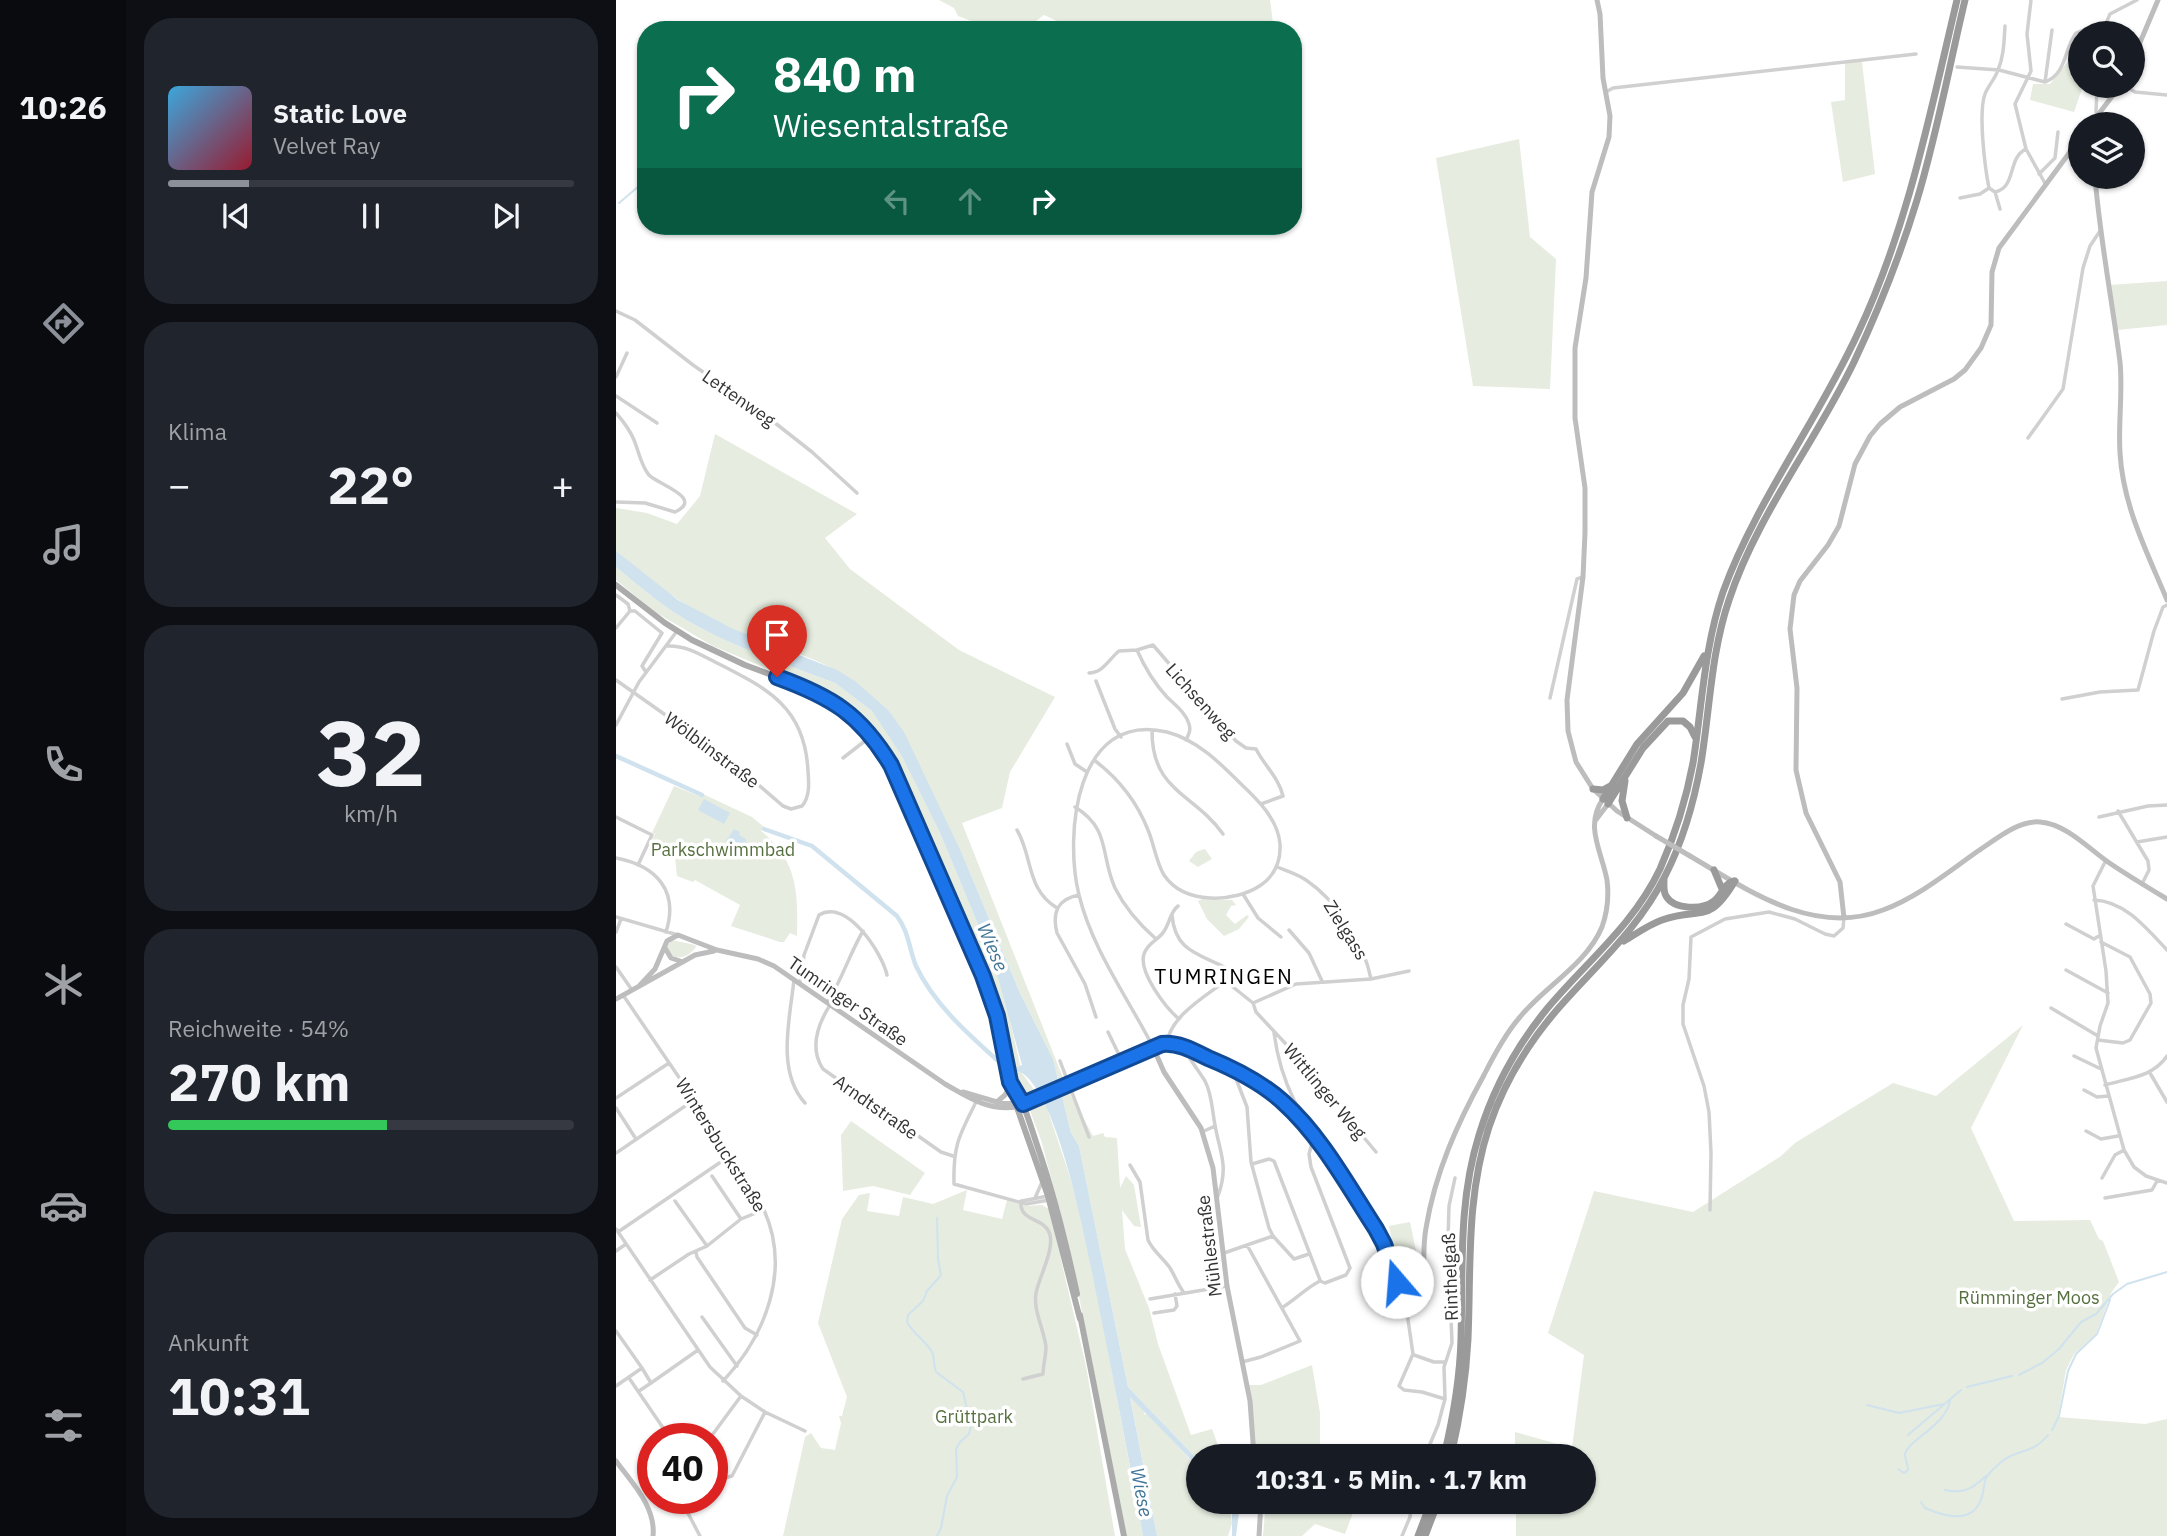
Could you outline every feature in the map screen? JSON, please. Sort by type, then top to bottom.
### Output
[{"type":"highway","points":[[1453,1444],[1458,1406],[1461,1343],[1462,1238],[1479,1135],[1490,1105],[1517,1051],[1548,1009],[1612,940],[1637,907],[1658,872],[1681,813],[1696,738],[1707,649],[1722,597],[1735,562],[1844,363],[1885,269],[1920,158],[1957,0]]},
{"type":"highway","points":[[1473,1175],[1490,1124],[1521,1060],[1557,1010],[1619,944],[1664,879],[1689,816],[1695,792],[1712,667],[1729,598],[1754,541],[1851,367],[1893,271],[1928,159],[1965,0]]},
{"type":"highway","points":[[1605,802],[1612,785],[1645,733],[1682,693],[1707,649]]},
{"type":"highway","points":[[1605,802],[1626,776],[1643,748],[1668,721],[1683,721],[1696,738]]},
{"type":"highway","points":[[1626,776],[1622,801],[1627,818]]},
{"type":"highway","points":[[1593,789],[1603,790],[1612,785]]},
{"type":"highway","points":[[1714,870],[1722,890]]},
{"type":"highway","points":[[1664,879],[1666,895],[1672,902],[1701,906],[1716,900],[1727,883],[1735,881]]},
{"type":"highway","points":[[1619,944],[1665,919],[1714,908],[1735,881]]},
{"type":"highway","points":[[1447,1444],[1458,1406]]},
{"type":"highway","points":[[1418,1536],[1426,1514]]},
{"type":"highway","points":[[1425,1536],[1433,1514]]},
{"type":"main road","points":[[616,585],[677,631],[732,659],[824,696],[849,714],[872,736],[898,779],[983,976],[997,1016],[1010,1083],[1066,1244],[1124,1536]]},
{"type":"main road","points":[[1018,1105],[1020,1119],[1050,1198]]},
{"type":"street","points":[[1597,0],[1601,14],[1605,92],[1610,116],[1609,137],[1592,191],[1586,278],[1575,348],[1576,418],[1585,488],[1583,577],[1567,715],[1573,755],[1593,789],[1605,802],[1627,818],[1714,870],[1780,906],[1818,917],[1843,918],[1884,910],[1928,886],[1989,843],[2029,823],[2048,823],[2074,836],[2167,899]]},
{"type":"street","points":[[2031,0],[2027,34],[2031,66],[2029,78],[2015,104],[2026,149],[2046,185]]},
{"type":"street","points":[[2107,21],[2110,13],[2137,0]]},
{"type":"street","points":[[2145,31],[2158,0]]},
{"type":"street","points":[[2000,209],[1995,192],[1989,188],[1982,108],[1985,94],[2002,56],[2005,26]]},
{"type":"street","points":[[2045,82],[2052,30]]},
{"type":"street","points":[[1957,67],[1998,70],[2045,82],[2051,80],[2060,69],[2068,51]]},
{"type":"street","points":[[1605,92],[1612,88],[1916,54]]},
{"type":"street","points":[[2145,93],[2167,94]]},
{"type":"street","points":[[2100,112],[2111,98]]},
{"type":"street","points":[[2039,174],[2055,158],[2058,132]]},
{"type":"street","points":[[1995,192],[2003,189],[2009,182],[2016,157],[2026,149]]},
{"type":"street","points":[[1710,1210],[1712,1153],[1709,1112],[1704,1086],[1683,1024],[1691,937],[1725,919],[1769,912],[1796,919],[1834,936],[1843,928],[1840,882],[1805,813],[1796,770],[1797,688],[1790,629],[1794,595],[1808,569],[1828,545],[1839,526],[1855,464],[1870,436],[1900,407],[1954,379],[1965,370],[1981,348],[1993,313],[1994,261],[2006,235],[2068,155]]},
{"type":"street","points":[[1960,198],[1980,194],[1989,188]]},
{"type":"street","points":[[2062,699],[2100,692],[2138,690],[2154,631],[2167,602],[2137,530],[2125,488],[2119,447],[2120,369],[2099,230],[2096,189]]},
{"type":"street","points":[[2028,438],[2063,389],[2086,257],[2099,230]]},
{"type":"street","name":"Lettenweg","points":[[616,311],[635,320],[693,365],[765,415],[812,452],[857,493]]},
{"type":"street","points":[[616,377],[627,353]]},
{"type":"street","points":[[616,396],[657,423]]},
{"type":"street","points":[[616,413],[629,429],[650,477],[679,492],[684,502],[679,510],[672,512],[650,504],[616,502]]},
{"type":"street","points":[[1550,698],[1577,579],[1583,577]]},
{"type":"street","points":[[616,595],[628,604],[630,611]]},
{"type":"street","points":[[616,628],[630,611]]},
{"type":"street","points":[[630,611],[635,611],[662,633],[642,667],[646,672]]},
{"type":"street","points":[[616,725],[633,692],[677,631]]},
{"type":"street","name":"Lichsenweg","points":[[1137,650],[1153,645],[1236,741],[1245,748],[1256,749],[1263,765],[1279,783],[1283,796],[1261,804]]},
{"type":"street","name":"Wölblinstraße","points":[[616,680],[732,762],[783,806],[797,809],[803,805],[808,781],[804,746],[795,720],[785,707],[765,689],[699,654],[684,647],[667,646]]},
{"type":"street","points":[[1089,673],[1105,666],[1119,651],[1137,650],[1145,670],[1186,716],[1190,731],[1186,740]]},
{"type":"street","points":[[1096,681],[1115,729],[1121,737]]},
{"type":"street","points":[[1152,731],[1159,770],[1167,781],[1216,824],[1223,834]]},
{"type":"street","points":[[1094,760],[1113,775],[1136,806],[1149,831],[1163,874],[1179,888],[1203,897],[1222,898],[1255,889],[1271,877],[1277,867],[1280,855],[1278,835],[1261,804],[1214,758],[1186,740],[1165,732],[1137,732],[1108,743],[1094,760],[1087,772],[1076,807],[1073,849],[1079,894],[1096,942],[1153,1047]]},
{"type":"street","points":[[843,758],[872,736]]},
{"type":"street","points":[[1067,744],[1074,764],[1087,772]]},
{"type":"street","points":[[1405,1299],[1415,1301],[1422,1296],[1424,1241],[1433,1196],[1447,1150],[1472,1096],[1518,1018],[1582,957],[1602,927],[1607,890],[1594,824],[1597,807],[1605,802]]},
{"type":"street","points":[[2099,817],[2118,811],[2167,805]]},
{"type":"street","points":[[1076,807],[1097,825],[1115,887],[1134,917],[1156,939]]},
{"type":"street","points":[[2118,811],[2148,860],[2149,870],[2142,884]]},
{"type":"street","points":[[616,817],[652,835],[638,865]]},
{"type":"street","points":[[1017,830],[1025,842],[1035,886],[1044,899],[1057,908]]},
{"type":"street","points":[[2137,842],[2167,837]]},
{"type":"street","points":[[616,858],[638,865],[659,879],[667,889],[672,908],[666,932]]},
{"type":"street","points":[[2106,860],[2095,879],[2094,900],[2108,993],[2108,1003],[2096,1048],[2123,1150],[2134,1167],[2146,1176],[2167,1183]]},
{"type":"street","name":"Zielgass","points":[[1277,867],[1307,881],[1328,899],[1354,938],[1368,965],[1371,979]]},
{"type":"street","points":[[1079,894],[1067,898],[1054,913],[1057,933],[1085,984],[1096,1017]]},
{"type":"street","points":[[1243,894],[1258,918],[1281,937]]},
{"type":"street","points":[[2094,900],[2109,901],[2138,919],[2167,950]]},
{"type":"street","points":[[1164,933],[1172,913],[1178,906]]},
{"type":"street","points":[[805,1103],[798,1094],[790,1070],[787,1046],[797,981],[822,913],[839,914],[853,921],[877,950],[887,975]]},
{"type":"street","points":[[1172,913],[1177,937]]},
{"type":"street","points":[[616,932],[618,918]]},
{"type":"street","name":"Tumringer Straße","points":[[618,918],[678,935],[717,950],[758,959],[797,981],[957,1090],[1003,1109],[1018,1105]]},
{"type":"street","points":[[2052,1008],[2098,1038],[2123,1043],[2130,1040],[2151,1003],[2150,994],[2130,957],[2067,924]]},
{"type":"street","points":[[659,930],[665,938],[668,955],[683,962]]},
{"type":"street","points":[[1289,930],[1309,953],[1322,982]]},
{"type":"street","name":"Arndtstraße","points":[[863,931],[849,954],[842,978],[820,1022],[816,1044],[817,1057],[823,1069],[941,1152],[953,1156]]},
{"type":"street","points":[[1179,1019],[1156,993],[1144,970],[1145,950],[1164,933],[1170,932],[1187,949],[1230,971],[1228,983]]},
{"type":"street","points":[[640,985],[655,969],[665,945],[678,935]]},
{"type":"street","points":[[616,999],[695,955],[701,944]]},
{"type":"street","name":"Tumringer Straße","points":[[695,955],[717,950]]},
{"type":"street","points":[[616,967],[632,990]]},
{"type":"street","points":[[2066,970],[2108,993]]},
{"type":"street","points":[[1253,1003],[1296,984],[1371,979],[1409,971]]},
{"type":"street","points":[[1167,1043],[1169,1033],[1179,1019],[1224,982],[1253,1003],[1256,1012],[1273,1031],[1292,1095],[1312,1134],[1309,1154],[1311,1167],[1350,1268],[1346,1275],[1325,1283],[1320,1281],[1283,1307]]},
{"type":"street","name":"Wintersbuckstraße","points":[[623,995],[731,1155],[764,1210],[773,1244],[775,1278],[771,1301],[757,1335],[737,1366],[723,1381]]},
{"type":"street","name":"Wittlinger Weg","points":[[1273,1031],[1300,1059],[1322,1089],[1342,1107],[1346,1116],[1376,1152]]},
{"type":"street","points":[[1108,1032],[1122,1061]]},
{"type":"street","points":[[1018,1105],[1167,1043],[1233,1069],[1258,1083],[1284,1102],[1312,1134],[1380,1237],[1400,1293],[1405,1299],[1413,1354],[1399,1386],[1404,1390],[1445,1399]]},
{"type":"street","name":"Mühlestraße","points":[[1153,1047],[1164,1072],[1202,1132],[1213,1168],[1227,1286],[1250,1401],[1253,1444]]},
{"type":"street","points":[[1190,1052],[1207,1086],[1224,1159],[1218,1196]]},
{"type":"street","points":[[2074,1056],[2101,1069]]},
{"type":"street","points":[[2105,1085],[2150,1073],[2161,1065],[2167,1056]]},
{"type":"street","points":[[1060,1061],[1088,1137]]},
{"type":"street","points":[[616,1098],[669,1063]]},
{"type":"street","points":[[1233,1069],[1247,1107],[1252,1164],[1273,1236],[1294,1259],[1308,1254]]},
{"type":"street","points":[[2150,1073],[2167,1102]]},
{"type":"street","points":[[997,1102],[1003,1098],[1010,1083]]},
{"type":"street","points":[[2084,1090],[2097,1097],[2108,1096]]},
{"type":"street","points":[[977,1099],[953,1156],[954,1184],[1032,1204],[1050,1198]]},
{"type":"street","name":"Tumringer Straße","points":[[977,1099],[1018,1105]]},
{"type":"street","points":[[616,1153],[694,1100]]},
{"type":"street","points":[[616,1108],[636,1139]]},
{"type":"street","points":[[1003,1109],[1020,1119]]},
{"type":"street","points":[[1202,1132],[1215,1126]]},
{"type":"street","points":[[2087,1131],[2101,1139],[2119,1136]]},
{"type":"street","points":[[2102,1178],[2115,1155],[2123,1150]]},
{"type":"street","points":[[731,1155],[617,1231],[698,1350],[723,1381],[765,1412],[805,1431]]},
{"type":"street","points":[[1252,1164],[1269,1159],[1275,1161],[1320,1281]]},
{"type":"street","points":[[1130,1165],[1138,1176],[1142,1190],[1148,1240],[1184,1293]]},
{"type":"street","points":[[712,1176],[741,1219]]},
{"type":"street","name":"Rinthelgaß","points":[[1430,1444],[1445,1399],[1445,1362],[1452,1343],[1448,1229],[1449,1206],[1455,1178]]},
{"type":"street","points":[[1034,1199],[1043,1180]]},
{"type":"street","points":[[2105,1198],[2152,1191],[2157,1181]]},
{"type":"street","points":[[1021,1201],[1050,1198]]},
{"type":"street","points":[[675,1201],[707,1246]]},
{"type":"street","points":[[1021,1201],[1020,1208],[1025,1215],[1043,1224],[1051,1236],[1035,1295],[1046,1348],[1043,1374],[1023,1379]]},
{"type":"street","points":[[650,1280],[688,1254],[707,1246],[741,1219],[764,1210]]},
{"type":"street","points":[[1224,1253],[1273,1236]]},
{"type":"street","points":[[616,1251],[626,1244]]},
{"type":"street","points":[[1242,1363],[1300,1341],[1247,1245]]},
{"type":"street","points":[[696,1252],[745,1328],[757,1335]]},
{"type":"street","points":[[1150,1299],[1227,1286]]},
{"type":"street","points":[[1154,1313],[1174,1310],[1177,1306],[1175,1294]]},
{"type":"street","points":[[702,1317],[737,1366]]},
{"type":"street","points":[[616,1331],[652,1383]]},
{"type":"street","points":[[639,1391],[698,1350]]},
{"type":"street","points":[[1413,1354],[1434,1362],[1445,1362]]},
{"type":"street","points":[[616,1387],[642,1368]]},
{"type":"street","points":[[629,1378],[660,1423]]},
{"type":"street","points":[[721,1423],[741,1396]]},
{"type":"street","points":[[728,1477],[732,1476],[765,1412]]},
{"type":"street","points":[[616,1461],[647,1506],[653,1522],[653,1536]]},
{"type":"street","points":[[688,1514],[700,1536]]},
{"type":"street","points":[[1259,1536],[1260,1514]]},
{"type":"street","points":[[1402,1536],[1410,1514]]},
{"type":"green space","points":[[939,0],[1270,0],[1273,21],[1057,21],[1044,15],[1036,21],[971,21],[958,16],[954,8]]},
{"type":"green space","points":[[2068,61],[2068,98],[2079,98],[2074,112],[2030,100],[2033,84],[2050,84]]},
{"type":"green space","points":[[1845,62],[1862,62],[1875,174],[1843,182],[1831,102],[1845,100]]},
{"type":"green space","points":[[1519,139],[1530,237],[1556,259],[1550,389],[1473,386],[1436,158]]},
{"type":"green space","points":[[2167,281],[2167,325],[2117,330],[2109,285]]},
{"type":"green space","points":[[715,434],[857,514],[825,538],[850,569],[959,650],[1055,697],[1010,772],[1002,808],[962,823],[1067,1088],[1093,1136],[1103,1133],[1105,1137],[1117,1138],[1120,1188],[1126,1176],[1134,1185],[1141,1227],[1134,1226],[1122,1210],[1125,1249],[1149,1308],[1158,1344],[1191,1435],[1212,1429],[1218,1444],[1186,1444],[1186,1447],[1128,1387],[1079,1146],[1071,1133],[1053,1059],[1019,991],[963,856],[864,689],[818,662],[732,629],[700,613],[657,584],[616,551],[616,508],[647,513],[677,524],[700,496]]},
{"type":"green space","points":[[616,567],[664,605],[695,625],[746,649],[835,683],[872,711],[902,755],[940,833],[994,963],[1022,1073],[1047,1108],[1068,1171],[1086,1234],[1143,1536],[1127,1536],[1067,1237],[1041,1140],[1029,1108],[1016,1087],[1001,1011],[898,770],[871,727],[835,697],[713,646],[655,612],[616,580]]},
{"type":"green space","name":"Parkschwimmbad","points":[[674,786],[701,797],[703,794],[752,817],[764,827],[761,831],[782,854],[793,879],[797,906],[797,936],[790,933],[784,942],[780,942],[731,926],[740,905],[695,880],[693,882],[677,876],[675,856],[650,845],[655,834],[652,833]]},
{"type":"green space","points":[[1205,849],[1212,859],[1198,867],[1189,861],[1196,852]]},
{"type":"green space","points":[[1232,900],[1236,905],[1231,906],[1226,915],[1235,924],[1247,915],[1249,917],[1239,929],[1224,936],[1207,919],[1198,901]]},
{"type":"green space","points":[[672,940],[696,947],[685,956],[671,955],[667,946]]},
{"type":"green space","name":"Rümminger Moos","points":[[2023,1025],[1971,1128],[2014,1221],[2090,1220],[2099,1239],[2103,1241],[2119,1282],[2111,1293],[2096,1334],[2074,1354],[2066,1370],[2058,1417],[2145,1424],[2167,1419],[2167,1536],[1516,1536],[1516,1514],[1596,1514],[1596,1444],[1573,1444],[1584,1355],[1548,1333],[1594,1191],[1693,1212],[1781,1156],[1795,1143],[1893,1083],[1936,1096]]},
{"type":"green space","points":[[851,1121],[925,1173],[910,1195],[873,1186],[843,1191],[841,1135]]},
{"type":"green space","name":"Grüttpark","points":[[967,1190],[963,1210],[1002,1219],[1007,1200],[1025,1206],[1042,1205],[1049,1209],[1086,1366],[1115,1536],[783,1536],[805,1437],[811,1433],[821,1448],[835,1450],[841,1423],[839,1416],[842,1416],[847,1397],[818,1323],[842,1219],[859,1195],[870,1193],[867,1211],[899,1216],[903,1197],[933,1204]]},
{"type":"green space","points":[[1410,1222],[1418,1261],[1397,1264],[1389,1226]]},
{"type":"green space","points":[[1312,1365],[1320,1413],[1320,1444],[1253,1444],[1247,1385],[1261,1385]]},
{"type":"green space","points":[[1130,1396],[1145,1411],[1144,1415],[1147,1413],[1186,1455],[1186,1514],[1231,1514],[1232,1523],[1228,1536],[1157,1536]]},
{"type":"green space","points":[[1515,1432],[1558,1444],[1515,1444]]},
{"type":"green space","points":[[1265,1514],[1352,1514],[1345,1534],[1315,1524],[1302,1536],[1263,1536]]},
{"type":"water","name":"Wiese","points":[[616,551],[678,600],[731,628],[837,670],[855,681],[888,710],[904,732],[963,856],[1019,991],[1053,1059],[1071,1133],[1079,1146],[1128,1387],[1186,1447],[1186,1455],[1130,1397],[1157,1536],[1143,1536],[1091,1265],[1062,1150],[1050,1115],[1036,1088],[1021,1072],[1019,1066],[1022,1065],[994,963],[940,833],[902,756],[872,711],[835,683],[712,634],[684,619],[616,567]]},
{"type":"water","points":[[704,799],[730,813],[724,824],[698,810]]},
{"type":"water","points":[[734,829],[740,832],[739,835],[746,839],[746,842],[757,848],[754,855],[743,850],[736,852],[726,841]]},
{"type":"water","points":[[1232,1514],[1239,1514],[1236,1536],[1232,1536]]},
{"type":"waterway","points":[[619,203],[637,188]]},
{"type":"waterway","points":[[616,756],[702,795]]},
{"type":"waterway","points":[[764,829],[812,846],[897,916],[916,966],[932,993],[963,1028],[997,1060],[1024,1071]]},
{"type":"waterway","points":[[937,1218],[941,1275],[927,1291],[923,1301],[908,1315],[907,1322],[931,1350],[936,1372],[963,1392],[971,1426],[969,1434],[956,1449],[957,1477],[947,1496],[937,1536]]},
{"type":"waterway","points":[[2019,1375],[2042,1363],[2059,1349],[2081,1322],[2096,1314],[2113,1294],[2127,1284],[2167,1272]]},
{"type":"waterway","points":[[2052,1430],[2059,1416],[2068,1371],[2076,1354],[2097,1334],[2110,1300]]},
{"type":"waterway","points":[[1967,1387],[2012,1376]]},
{"type":"waterway","points":[[1908,1435],[1961,1390]]},
{"type":"waterway","points":[[1898,1469],[1904,1473],[1908,1470],[1905,1454],[1907,1449],[1935,1425],[1950,1400]]},
{"type":"waterway","points":[[1867,1405],[1899,1413],[1944,1404]]},
{"type":"waterway","points":[[1921,1502],[1925,1508],[1946,1515],[1968,1514],[1979,1504],[1986,1478],[1993,1469],[2007,1458],[2036,1446],[2048,1435]]},
{"type":"waterway","points":[[1945,1490],[1967,1489],[1986,1476]]},
{"type":"district","name":"TUMRINGEN","points":[[1224,976]]},
{"type":"route","points":[[777,677],[818,693],[849,714],[872,736],[891,765],[983,976],[997,1016],[1010,1082],[1023,1104],[1167,1043],[1178,1045],[1229,1067],[1284,1102],[1310,1132],[1376,1229],[1397,1282]]}]
